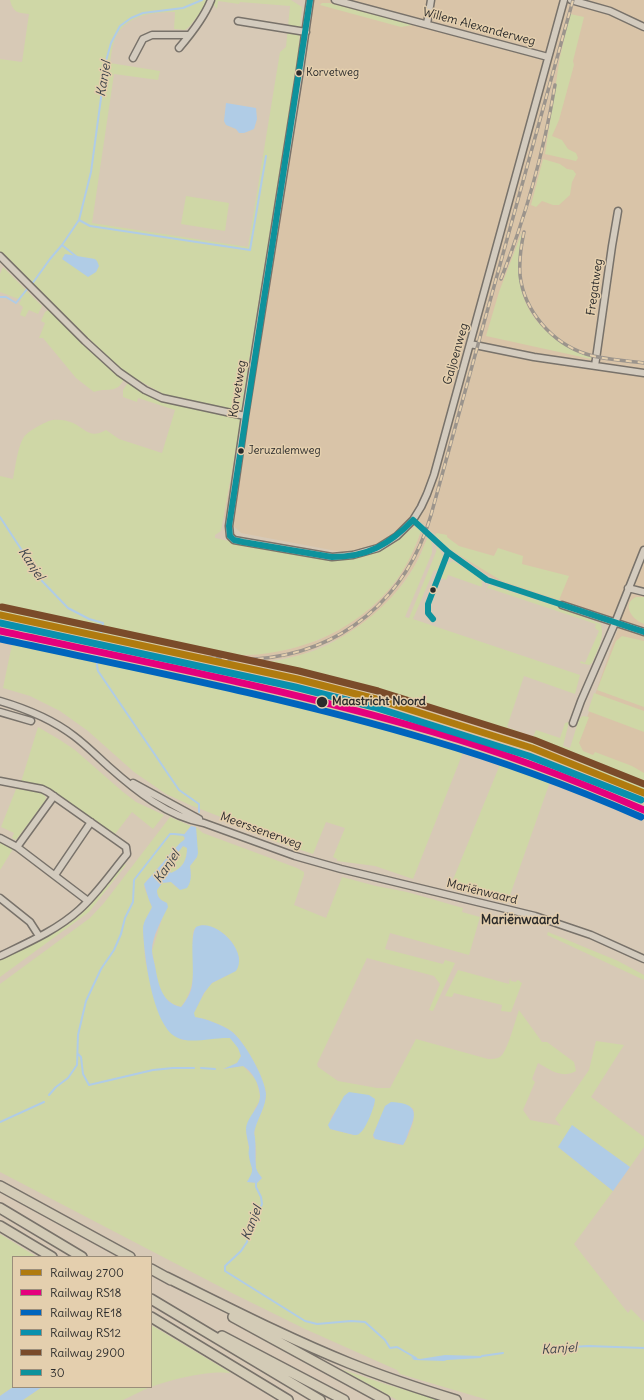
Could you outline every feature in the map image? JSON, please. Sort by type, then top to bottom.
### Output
[{"type":"highway","points":[[0,1186],[128,1256]]},
{"type":"highway","points":[[0,1208],[80,1256]]},
{"type":"highway","points":[[0,1226],[50,1256]]},
{"type":"highway","points":[[152,1270],[272,1329],[337,1358],[418,1388],[456,1400]]},
{"type":"highway","points":[[166,1277],[250,1326],[385,1400]]},
{"type":"highway","points":[[152,1300],[320,1400]]},
{"type":"highway","points":[[181,1317],[240,1345],[344,1400]]},
{"type":"highway","points":[[152,1318],[288,1400]]},
{"type":"street","points":[[179,48],[207,10],[211,0]]},
{"type":"street","name":"Korvetweg","points":[[230,536],[229,526],[245,416],[310,0]]},
{"type":"street","name":"Willem Alexanderweg","points":[[335,0],[548,57]]},
{"type":"street","points":[[427,24],[431,0]]},
{"type":"street","name":"Galjoenweg","points":[[230,536],[234,540],[243,542],[337,557],[371,551],[397,536],[413,520],[427,494],[470,344],[564,0]]},
{"type":"street","points":[[571,0],[610,10],[644,26]]},
{"type":"street","points":[[238,21],[306,32]]},
{"type":"street","points":[[133,58],[143,39],[152,35],[190,35]]},
{"type":"street","name":"Fregatweg","points":[[595,366],[618,211]]},
{"type":"street","points":[[0,256],[85,342],[119,372],[139,386],[162,398],[245,416]]},
{"type":"street","points":[[470,344],[534,357],[644,373]]},
{"type":"street","points":[[573,723],[586,688],[615,623],[644,550]]},
{"type":"street","points":[[628,588],[644,592]]},
{"type":"street","points":[[562,605],[644,632]]},
{"type":"street","name":"Meerssenerweg","points":[[0,701],[28,710],[58,725],[79,739],[147,798],[170,811],[197,822],[204,823],[310,861]]},
{"type":"street","points":[[0,712],[31,721]]},
{"type":"street","points":[[0,781],[42,789],[126,847],[128,851],[88,901],[66,920],[0,956]]},
{"type":"street","points":[[17,847],[54,796]]},
{"type":"street","points":[[54,875],[91,822]]},
{"type":"street","points":[[0,838],[17,847],[88,901]]},
{"type":"street","name":"Mariënwaard","points":[[310,861],[535,916],[591,935],[644,959]]},
{"type":"street","points":[[0,898],[30,922],[39,936]]},
{"type":"shaded area","points":[[314,0],[644,0],[644,818],[551,779],[423,736],[224,690],[139,665],[0,634],[0,611],[196,652],[250,655],[290,649],[319,640],[340,629],[373,606],[396,581],[416,545],[421,531],[429,535],[414,567],[397,591],[379,611],[342,637],[301,655],[248,664],[314,678],[425,707],[573,758],[621,620],[503,583],[485,574],[450,549],[412,515],[402,528],[383,542],[365,549],[347,553],[241,533],[224,517]]},
{"type":"green space","points":[[10,0],[208,0],[207,4],[185,30],[174,29],[175,12],[148,14],[131,20],[119,32],[114,41],[110,63],[160,71],[158,80],[114,74],[92,223],[248,247],[280,52],[286,47],[290,6],[240,2],[239,4],[218,1],[217,9],[214,5],[214,0],[291,0],[302,7],[298,55],[241,411],[218,408],[165,395],[129,375],[110,359],[0,252],[0,59],[22,62],[29,14],[16,11]]},
{"type":"green space","points":[[322,3],[329,3],[413,25],[401,27],[320,5]]},
{"type":"green space","points":[[570,14],[584,17],[573,61],[574,65],[559,120],[552,136],[562,140],[568,149],[576,153],[578,158],[576,161],[545,154],[560,57]]},
{"type":"green space","points":[[543,159],[560,164],[567,169],[573,170],[576,174],[572,182],[570,195],[559,205],[553,205],[542,201],[536,207],[531,205]]},
{"type":"green space","points":[[186,196],[229,203],[225,231],[181,224]]},
{"type":"green space","points":[[522,232],[519,272],[521,288],[532,315],[541,326],[552,335],[577,351],[591,357],[591,359],[486,336],[499,292]]},
{"type":"green space","points":[[3,267],[42,306],[38,314],[29,310],[25,317],[20,315],[23,307],[19,304],[21,300],[0,292],[0,274]]},
{"type":"green space","points":[[50,310],[124,378],[118,387],[111,390],[94,392],[76,378],[43,338],[39,338],[45,323],[41,321],[45,312]]},
{"type":"green space","points":[[131,383],[144,392],[241,417],[242,425],[240,426],[221,531],[215,535],[215,538],[266,549],[330,560],[345,560],[366,556],[389,547],[415,526],[421,531],[403,571],[383,596],[369,609],[339,630],[305,645],[287,650],[255,655],[207,653],[180,649],[0,611],[0,476],[13,479],[18,451],[24,437],[37,427],[52,420],[68,421],[92,434],[101,433],[106,430],[119,439],[162,453],[175,410],[138,398],[137,402],[123,397],[123,390],[127,384]]},
{"type":"green space","points":[[437,533],[447,535],[447,537],[459,546],[494,556],[498,548],[523,556],[522,564],[569,576],[559,600],[502,581],[447,547],[435,535]]},
{"type":"green space","points":[[428,537],[432,546],[432,553],[405,617],[409,618],[436,552],[437,545],[443,556],[437,571],[434,570],[413,619],[580,675],[575,694],[524,676],[507,727],[533,737],[536,730],[560,738],[565,723],[569,722],[563,746],[570,748],[579,719],[583,716],[589,717],[579,743],[583,751],[593,755],[595,752],[632,766],[644,773],[644,790],[572,758],[425,707],[314,678],[246,663],[273,661],[316,650],[349,633],[365,622],[393,596],[405,582],[416,564]]},
{"type":"green space","points":[[453,561],[482,579],[482,587],[448,575],[446,580],[441,578],[447,564]]},
{"type":"green space","points":[[490,585],[556,606],[601,624],[601,639],[592,663],[589,665],[580,663],[581,661],[585,663],[599,631],[595,628],[596,624],[488,588],[486,593],[488,586]]},
{"type":"green space","points":[[636,597],[644,597],[644,624],[632,616],[630,612],[629,604]]},
{"type":"green space","points":[[622,636],[644,641],[644,707],[597,690],[616,641]]},
{"type":"green space","points":[[12,644],[81,659],[87,654],[106,663],[388,727],[423,736],[464,750],[413,879],[375,866],[337,861],[337,859],[333,857],[345,828],[326,822],[313,854],[274,841],[166,794],[134,772],[88,731],[60,711],[30,696],[3,688]]},
{"type":"green space","points":[[594,693],[644,711],[644,732],[588,711]]},
{"type":"green space","points":[[38,727],[75,750],[136,802],[164,815],[153,829],[132,812],[115,834],[45,786],[21,782]]},
{"type":"green space","points":[[501,762],[551,779],[509,898],[450,887]]},
{"type":"green space","points":[[16,789],[39,791],[46,797],[45,801],[16,840],[12,838],[14,833],[1,827]]},
{"type":"green space","points":[[170,817],[191,826],[184,834],[184,840],[173,850],[146,881],[144,887],[152,907],[143,929],[145,959],[153,996],[165,1026],[182,1040],[220,1037],[230,1038],[239,1049],[241,1056],[238,1062],[223,1069],[243,1066],[256,1080],[260,1095],[259,1102],[246,1131],[249,1157],[253,1168],[252,1174],[247,1182],[257,1183],[262,1178],[256,1168],[254,1133],[265,1103],[265,1087],[253,1060],[236,1035],[218,1024],[194,1017],[193,1013],[208,987],[212,983],[228,975],[239,958],[237,951],[230,940],[221,932],[209,926],[202,925],[194,929],[193,979],[186,1000],[181,1007],[173,1004],[164,997],[159,988],[152,951],[167,903],[159,898],[157,890],[162,883],[171,882],[176,887],[182,889],[191,877],[190,866],[197,857],[196,827],[203,833],[297,868],[304,872],[294,905],[326,918],[342,877],[407,892],[463,908],[462,912],[480,917],[469,955],[390,933],[385,949],[443,964],[445,960],[455,963],[433,1011],[429,1010],[440,984],[434,976],[367,958],[317,1064],[318,1067],[338,1081],[377,1088],[390,1088],[416,1039],[488,1059],[498,1058],[505,1051],[519,1010],[542,1042],[547,1042],[574,1062],[576,1071],[566,1074],[556,1073],[538,1063],[532,1079],[535,1082],[523,1110],[530,1120],[561,1126],[555,1119],[589,1070],[596,1041],[624,1045],[591,1097],[644,1137],[644,1147],[630,1167],[572,1126],[558,1147],[613,1191],[574,1244],[628,1313],[631,1309],[644,1322],[644,1400],[488,1400],[400,1374],[397,1370],[305,1329],[234,1294],[0,1172],[0,984],[90,918],[104,903]],"holes":[[[375,1104],[357,1134],[354,1135],[330,1129],[331,1117],[337,1109]],[[413,1108],[413,1122],[408,1137],[403,1145],[373,1138],[381,1116]]]},
{"type":"green space","points":[[0,842],[13,849],[0,870]]},
{"type":"green space","points":[[183,846],[187,848],[184,863],[179,869],[171,873],[167,871],[171,862]]},
{"type":"green space","points":[[123,863],[126,865],[89,912],[0,977],[0,960],[50,935],[78,917],[96,898]]},
{"type":"green space","points":[[548,932],[618,961],[644,975],[644,980],[547,935]]},
{"type":"green space","points":[[458,970],[509,984],[510,978],[511,981],[520,981],[522,983],[511,1012],[501,1011],[502,1005],[454,993],[452,997],[445,996]]},
{"type":"green space","points":[[0,1234],[35,1256],[12,1256],[12,1388],[0,1396]]},
{"type":"green space","points":[[152,1326],[231,1373],[222,1372],[202,1374],[169,1381],[152,1387]]},
{"type":"green space","points":[[341,1369],[385,1384],[440,1400],[397,1400]]},
{"type":"green space","points":[[41,1388],[148,1388],[123,1400],[23,1400]]},
{"type":"water","points":[[226,103],[256,108],[257,119],[254,129],[244,133],[239,133],[236,129],[226,125],[224,121]]},
{"type":"water","points":[[65,254],[95,259],[99,266],[96,272],[88,277],[62,259]]},
{"type":"water","points":[[191,826],[196,827],[197,857],[190,866],[191,875],[187,888],[180,890],[171,882],[162,883],[157,890],[158,896],[167,903],[168,907],[154,939],[152,954],[159,985],[162,991],[169,1001],[174,1005],[181,1007],[188,997],[193,979],[192,945],[196,927],[204,925],[212,927],[221,932],[235,946],[239,963],[236,971],[212,983],[204,993],[194,1013],[195,1017],[218,1024],[228,1029],[242,1042],[258,1069],[265,1087],[266,1098],[254,1133],[256,1168],[262,1178],[257,1183],[247,1182],[252,1169],[246,1129],[247,1124],[260,1099],[255,1079],[243,1066],[223,1069],[237,1063],[241,1056],[238,1048],[230,1038],[195,1041],[176,1037],[168,1030],[155,1004],[151,988],[145,955],[143,926],[152,907],[144,884],[184,840],[185,838],[183,836]],"holes":[[[183,846],[187,848],[184,863],[179,869],[171,873],[168,870],[171,862]]]},
{"type":"water","points":[[349,1092],[369,1095],[375,1099],[370,1117],[362,1131],[357,1135],[330,1129],[328,1125],[344,1096]]},
{"type":"water","points":[[391,1102],[405,1104],[412,1109],[414,1113],[412,1124],[403,1145],[375,1139],[373,1135],[385,1106]]},
{"type":"water","points":[[572,1125],[630,1167],[613,1191],[558,1147]]},
{"type":"water","points":[[445,1355],[483,1356],[481,1358],[444,1361],[414,1360],[411,1357],[420,1359]]},
{"type":"water","points":[[12,1388],[41,1388],[23,1400],[0,1400],[0,1396]]},
{"type":"waterway","name":"Kanjel","points":[[32,284],[79,220],[91,172],[106,61],[111,43],[120,26],[131,18],[143,13],[183,8],[202,0]]},
{"type":"waterway","name":"Kanjel","points":[[79,220],[90,226],[250,250],[266,156]]},
{"type":"waterway","points":[[62,245],[77,257]]},
{"type":"waterway","name":"Kanjel","points":[[0,297],[6,297],[16,303],[28,288]]},
{"type":"waterway","name":"Kanjel","points":[[0,517],[42,581],[68,608],[89,619],[103,623],[97,653],[98,671],[179,790],[199,804],[199,812]]},
{"type":"waterway","points":[[49,1095],[56,1087],[68,1078],[77,1065],[78,1035],[86,1001],[101,969],[114,950],[121,934],[125,918],[133,902],[134,880],[170,834],[184,835]]},
{"type":"waterway","points":[[78,1054],[81,1057],[83,1074],[89,1085],[153,1070],[194,1068]]},
{"type":"waterway","points":[[201,1068],[215,1069]]},
{"type":"waterway","points":[[0,1122],[44,1102]]},
{"type":"waterway","name":"Kanjel","points":[[256,1180],[256,1187],[261,1197],[262,1204],[250,1229],[247,1242],[241,1251],[225,1266],[225,1271],[305,1321],[317,1324],[351,1321],[365,1322],[385,1340],[390,1348],[397,1347],[416,1358]]},
{"type":"waterway","name":"Kanjel","points":[[557,1348],[588,1346],[644,1348]]},
{"type":"waterway","name":"Kanjel","points":[[482,1356],[503,1353]]},
{"type":"railway","points":[[174,653],[225,659],[255,659],[287,654],[316,646],[343,633],[367,616],[388,595],[406,572],[420,545],[431,515],[573,0]]},
{"type":"railway","points":[[501,279],[526,207],[540,159],[555,85]]},
{"type":"railway","points":[[524,232],[520,254],[520,275],[523,288],[527,301],[534,313],[551,334],[574,349],[586,354],[607,359],[644,363]]},
{"type":"rail line","name":"2900","points":[[2,607],[299,671],[378,691],[534,740],[644,784]]},
{"type":"rail line","name":"2700","points":[[0,615],[297,679],[376,699],[532,748],[644,793]]},
{"type":"rail line","name":"RS12","points":[[0,623],[295,687],[374,707],[529,756],[641,800]]},
{"type":"rail line","name":"RS18","points":[[0,631],[218,677],[380,717],[460,740],[513,758],[592,788],[644,810]]},
{"type":"rail line","name":"RE18","points":[[0,639],[216,685],[377,725],[457,748],[510,766],[589,795],[641,817]]},
{"type":"transit line","name":"30","points":[[230,536],[229,526],[310,0]]},
{"type":"transit line","name":"30","points":[[413,520],[448,552],[487,580],[644,632]]},
{"type":"transit line","name":"30","points":[[230,536],[234,540],[243,542],[332,557],[345,556],[356,555],[377,548],[386,543],[413,520]]},
{"type":"transit line","name":"30","points":[[433,619],[428,613],[428,604],[448,552]]},
{"type":"place","name":"Korvetweg","points":[[299,73]]},
{"type":"place","name":"Jeruzalemweg","points":[[241,451]]},
{"type":"place","name":"Maastricht Noord","points":[[322,702]]},
{"type":"district","name":"Mariënwaard","points":[[520,920]]}]
